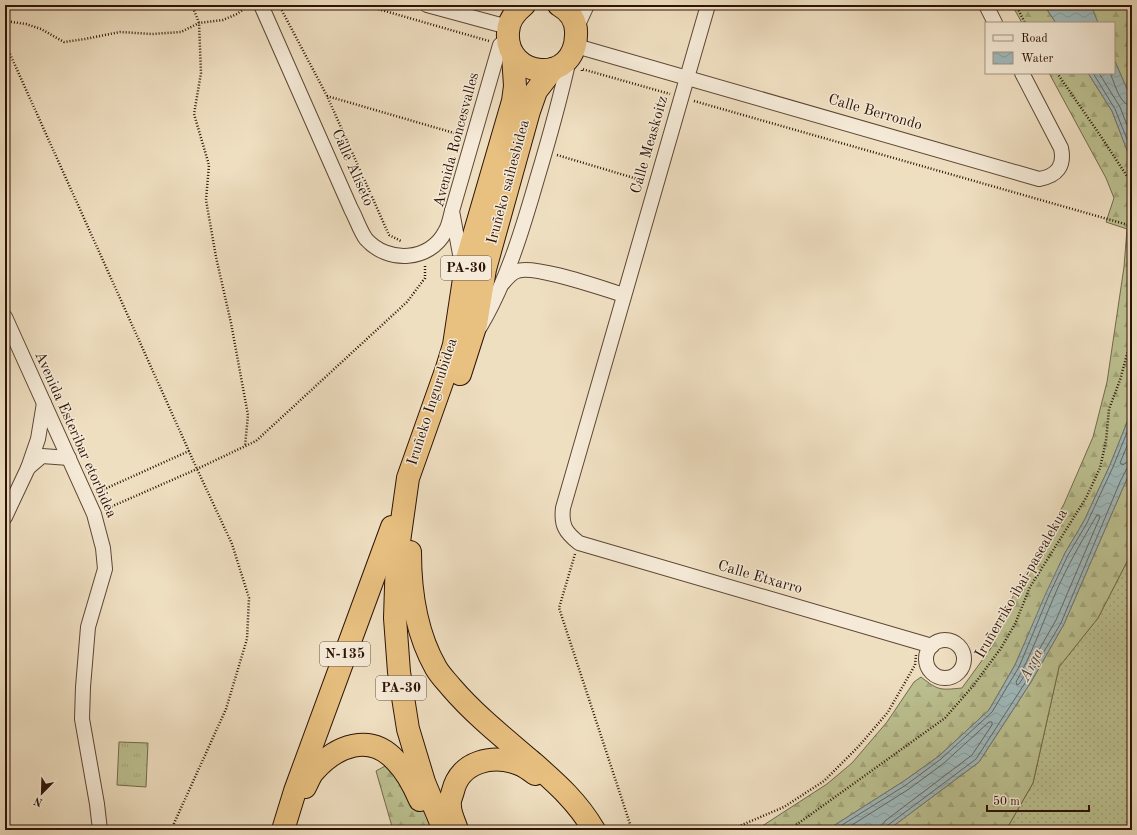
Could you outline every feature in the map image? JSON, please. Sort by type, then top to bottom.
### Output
[{"type":"highway","points":[[510,27],[524,66],[538,71],[571,55],[572,16],[562,6]]},
{"type":"highway","name":"Iruñeko Ingurubidea","points":[[444,830],[424,782],[408,729],[399,672],[395,618],[398,556],[400,540],[415,480],[454,345],[464,275],[469,252],[513,101],[515,86],[510,27]]},
{"type":"highway","name":"Iruñeko saihesbidea","points":[[469,346],[476,324],[485,269],[529,111],[536,91],[571,55]]},
{"type":"highway","name":"Iruñeko Ingurubidea","points":[[415,480],[459,379],[469,346]]},
{"type":"highway","points":[[415,480],[410,553],[412,591],[417,624],[425,646],[437,670],[466,705],[563,789],[585,814],[594,830]]},
{"type":"highway","name":"N-135","points":[[284,830],[295,791],[384,548],[415,480]]},
{"type":"highway","points":[[284,830],[312,772],[332,754],[352,745],[372,745],[396,760],[413,784],[433,830]]},
{"type":"highway","points":[[457,830],[450,806],[455,783],[461,774],[478,762],[500,760],[519,764],[534,774],[565,802],[586,830]]},
{"type":"street","name":"Calle Aliseto","points":[[261,5],[366,238],[378,250],[395,255],[406,257],[421,254],[436,244],[446,232],[452,211]]},
{"type":"street","points":[[427,5],[510,27]]},
{"type":"street","points":[[469,346],[493,305],[552,153],[561,97],[571,55],[587,5]]},
{"type":"street","name":"Calle Measkoitz","points":[[579,543],[567,533],[564,528],[562,517],[564,508],[708,5]]},
{"type":"street","points":[[986,5],[994,22]]},
{"type":"street","name":"Avenida Roncesvalles","points":[[464,275],[452,211],[500,45],[510,27]]},
{"type":"street","name":"Calle Berrondo","points":[[571,55],[687,77],[1039,179],[1046,178],[1052,176],[1057,170],[1062,162],[1063,155],[1061,148],[1023,74]]},
{"type":"street","points":[[502,283],[518,270],[538,270],[624,295]]},
{"type":"street","name":"Avenida Esteribar etorbidea","points":[[5,317],[94,514],[103,548],[105,569],[88,627],[82,719],[97,804],[100,830]]},
{"type":"street","points":[[5,517],[28,468],[38,439],[44,403]]},
{"type":"street","points":[[28,468],[42,456],[69,458]]},
{"type":"street","name":"Calle Etxarro","points":[[579,543],[932,646]]},
{"type":"path","points":[[192,5],[199,23],[201,73],[194,114],[209,164],[206,200],[248,415],[245,447]]},
{"type":"path","points":[[5,21],[26,24],[42,29],[64,42],[120,32],[152,34],[181,32],[199,23],[223,20],[237,14],[250,5]]},
{"type":"path","points":[[94,514],[197,469],[256,441],[407,302],[425,278],[426,268],[418,243],[407,243],[389,235],[327,96],[280,5]]},
{"type":"path","points":[[364,5],[510,27]]},
{"type":"path","points":[[1016,5],[1024,22]]},
{"type":"path","points":[[5,43],[232,544],[249,598],[247,639],[226,709],[171,830]]},
{"type":"path","points":[[571,55],[582,69],[1132,226]]},
{"type":"path","points":[[1058,74],[1132,184]]},
{"type":"path","points":[[327,96],[473,138]]},
{"type":"path","points":[[552,153],[560,148]]},
{"type":"path","points":[[552,153],[656,185]]},
{"type":"path","name":"Iruñerriko ibai-pasealekua","points":[[788,830],[944,718],[973,686],[1001,648],[1015,624],[1030,587],[1086,498],[1100,468],[1106,441],[1109,409],[1120,380],[1132,336]]},
{"type":"path","points":[[87,498],[189,451]]},
{"type":"path","points":[[579,543],[559,608],[632,830]]},
{"type":"path","points":[[730,830],[784,807],[819,785],[859,746],[888,712],[915,665],[916,655],[907,652],[911,640]]},
{"type":"green space","points":[[1012,5],[1044,5],[1055,22],[1021,22]]},
{"type":"green space","points":[[1090,5],[1132,5],[1132,101],[1115,61],[1115,22],[1098,22]]},
{"type":"green space","points":[[1050,74],[1089,74],[1112,111],[1132,163],[1132,410],[1110,465],[1084,521],[1065,553],[1015,665],[989,710],[939,756],[904,781],[827,830],[756,830],[827,784],[852,763],[887,722],[914,682],[921,677],[936,687],[944,689],[962,688],[991,648],[989,640],[1064,504],[1093,437],[1107,382],[1124,267],[1127,229],[1106,222],[1114,198],[1106,178]]},
{"type":"green space","points":[[1132,467],[1132,552],[1098,618],[1059,667],[1033,783],[1006,830],[888,830],[979,762],[1031,682],[1064,624]]},
{"type":"green space","points":[[1132,552],[1132,830],[1006,830],[1033,783],[1059,667],[1098,618]]},
{"type":"green space","points":[[119,742],[148,743],[146,787],[117,785]]},
{"type":"green space","points":[[396,760],[413,784],[433,830],[393,830],[376,771]]},
{"type":"water","points":[[1044,5],[1091,5],[1098,22],[1055,22]]},
{"type":"water","points":[[1115,61],[1132,101],[1132,163],[1112,111],[1089,74],[1115,74]]},
{"type":"water","name":"Arga","points":[[1132,410],[1132,467],[1064,624],[1031,682],[979,762],[888,830],[827,830],[904,781],[939,756],[989,710],[1015,665],[1065,553],[1084,521],[1110,465]]}]
